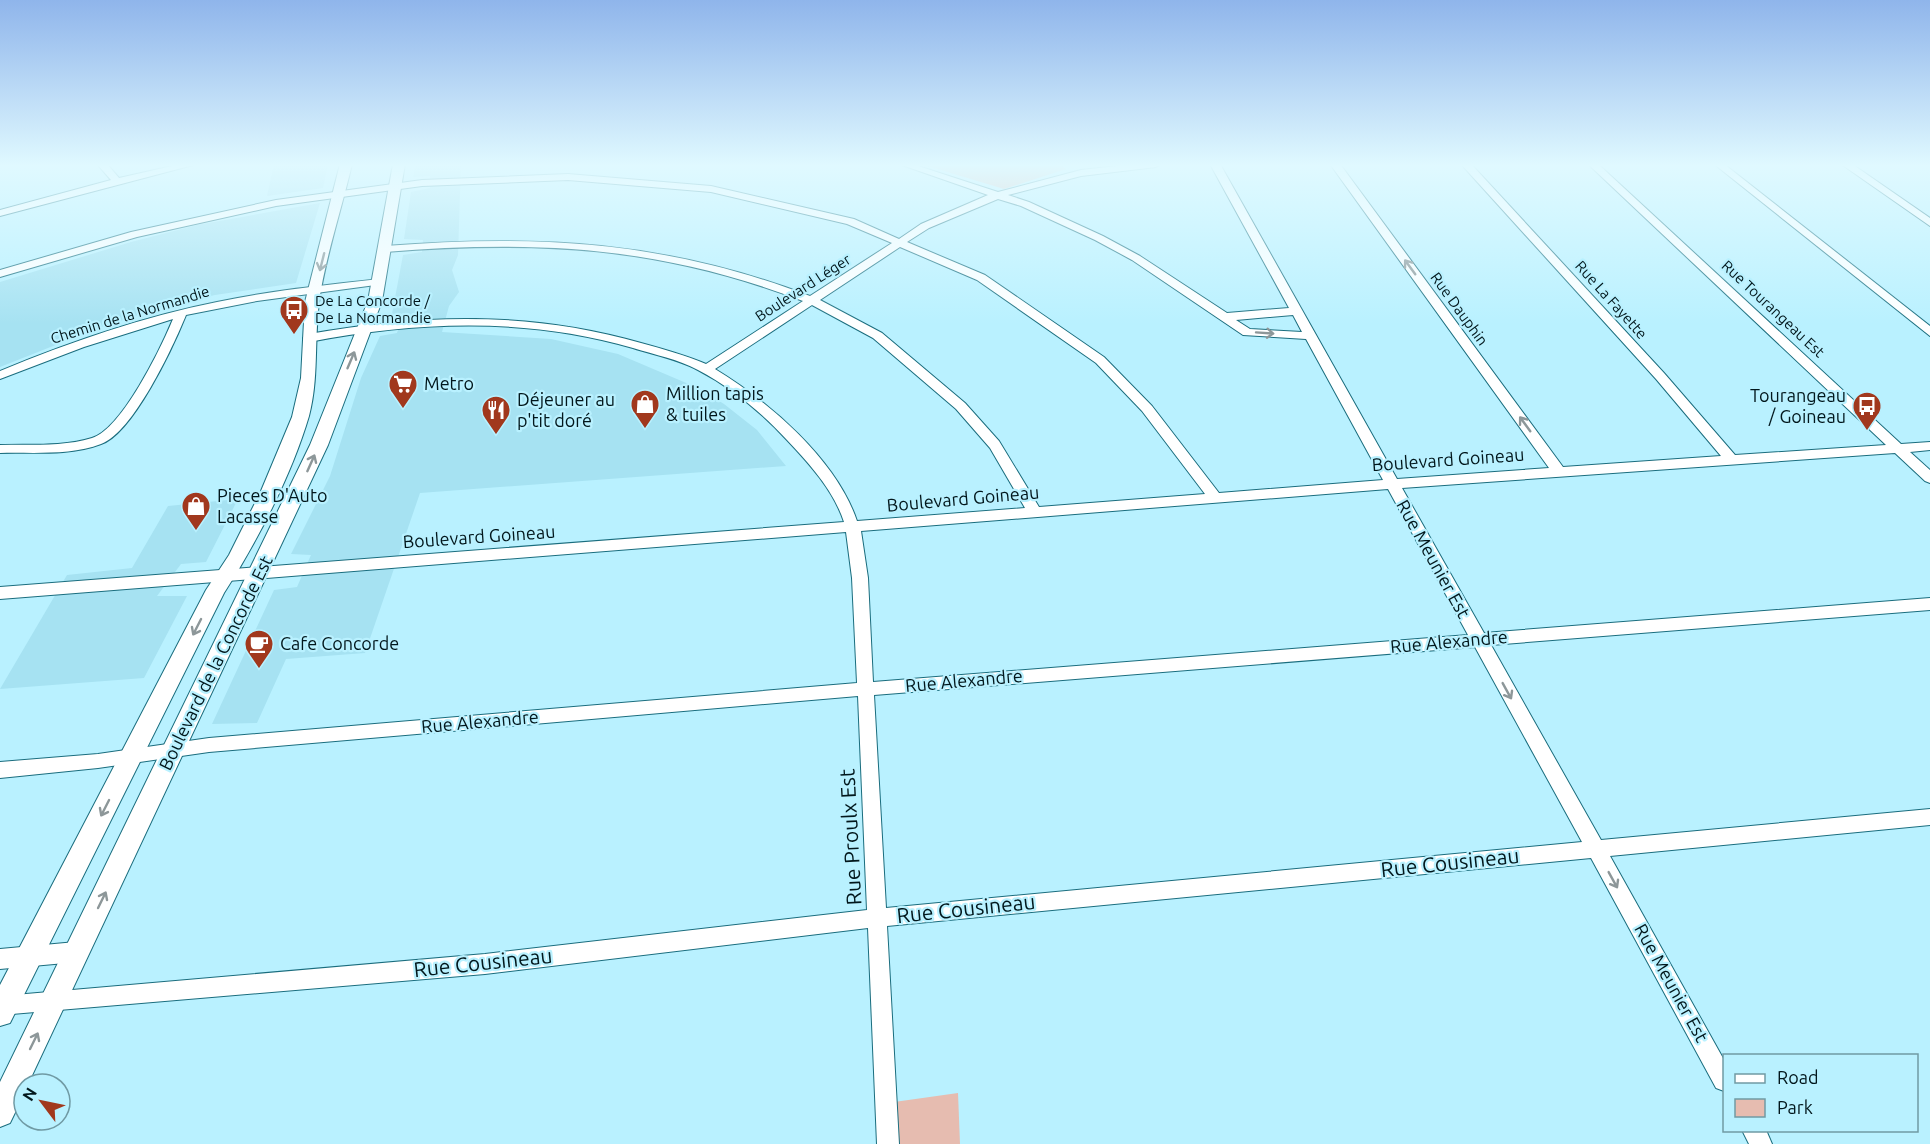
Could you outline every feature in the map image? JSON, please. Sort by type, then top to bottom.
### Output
[{"type":"street","points":[[0,274],[176,224],[210,217]]},
{"type":"street","name":"Boulevard de la Concorde Est","points":[[2,1009],[270,491],[297,427],[309,378],[309,338],[315,291],[333,217]]},
{"type":"street","name":"Boulevard de la Concorde Est","points":[[0,1113],[319,445],[365,328],[379,282],[390,217]]},
{"type":"street","points":[[839,217],[901,241],[962,268],[1045,316],[1101,361],[1137,396],[1216,498]]},
{"type":"street","name":"Boulevard Léger","points":[[707,369],[901,241],[944,217]]},
{"type":"street","points":[[1052,217],[1126,253],[1247,332],[1309,336]]},
{"type":"street","name":"Rue Meunier Est","points":[[1244,217],[1723,1076]]},
{"type":"street","name":"Rue Dauphin","points":[[1374,217],[1559,472]]},
{"type":"street","name":"Rue La Fayette","points":[[1515,217],[1660,376],[1732,460]]},
{"type":"street","name":"Rue Tourangeau Est","points":[[1650,217],[1930,478]]},
{"type":"street","points":[[1786,217],[1930,332]]},
{"type":"street","points":[[385,249],[468,242],[626,250],[696,261],[812,300],[871,331],[940,386],[980,426],[1035,512]]},
{"type":"street","name":"Chemin de la Normandie","points":[[0,375],[92,340],[181,314],[239,301],[379,282]]},
{"type":"street","points":[[1226,317],[1295,311]]},
{"type":"street","points":[[0,449],[87,444],[104,438],[126,413],[160,361],[172,340],[181,314]]},
{"type":"street","points":[[309,338],[365,328],[487,319],[539,323],[616,339],[707,369],[778,421],[808,454],[834,489],[853,528]]},
{"type":"street","name":"Boulevard Goineau","points":[[0,593],[853,528],[1391,484],[1930,446]]},
{"type":"street","name":"Rue Proulx Est","points":[[853,528],[860,578],[888,1144]]},
{"type":"street","name":"Rue Alexandre","points":[[0,770],[175,750],[866,689],[1930,604]]},
{"type":"street","name":"Rue Cousineau","points":[[2,1009],[54,1001],[485,964],[877,918],[1930,817]]},
{"type":"street","points":[[0,959],[76,952]]},
{"type":"shaded area","points":[[240,217],[316,217],[296,283],[215,295],[160,308],[101,327],[0,367],[0,282],[131,242],[197,225]]},
{"type":"shaded area","points":[[407,217],[459,217],[458,255],[452,270],[459,292],[449,306],[442,332],[551,339],[618,354],[698,388],[724,404],[757,430],[786,466],[420,493],[365,653],[286,659],[257,723],[212,724],[274,590],[297,587],[311,555],[291,554],[330,476],[361,378],[380,336],[397,333],[402,315],[392,314],[403,255],[422,252],[423,240],[404,239]]},
{"type":"shaded area","points":[[238,499],[206,562],[181,564],[157,596],[187,596],[144,678],[0,689],[67,575],[132,568],[168,506]]},
{"type":"green space","points":[[958,1093],[960,1144],[888,1144],[887,1103]]},
{"type":"place","name":"De La Concorde / De La Normandie","points":[[294,336]]},
{"type":"place","name":"Metro","points":[[403,410]]},
{"type":"place","name":"Million tapis & tuiles","points":[[645,430]]},
{"type":"place","name":"Tourangeau / Goineau","points":[[1867,432]]},
{"type":"place","name":"Déjeuner au p'tit doré","points":[[496,436]]},
{"type":"place","name":"Pieces D'Auto Lacasse","points":[[196,532]]},
{"type":"place","name":"Cafe Concorde","points":[[259,670]]}]
